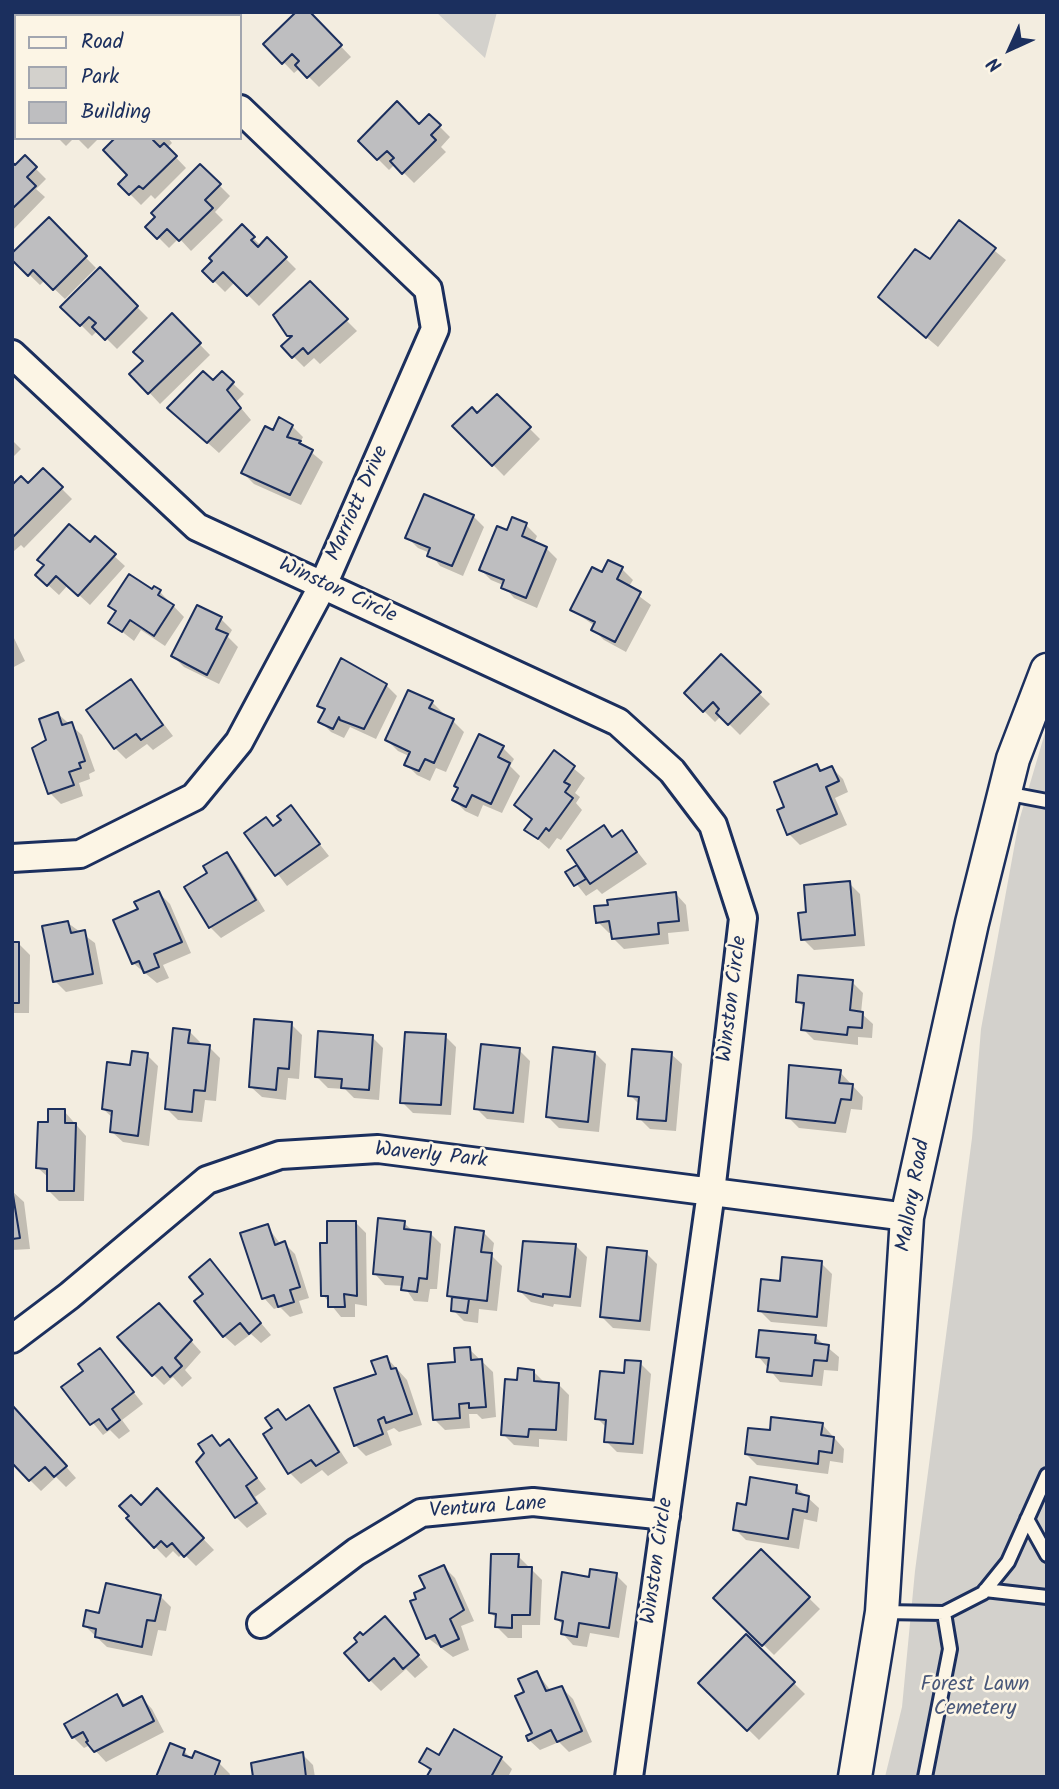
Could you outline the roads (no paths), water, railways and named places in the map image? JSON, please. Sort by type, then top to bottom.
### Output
[{"type":"street","name":"Marriott Drive","points":[[12,858],[80,854],[194,797],[239,742],[323,585],[435,329],[428,289],[242,111]]},
{"type":"street","name":"Winston Circle","points":[[12,354],[197,527],[618,722],[672,771],[713,825],[743,918],[711,1192],[629,1777]]},
{"type":"street","name":"Mallory Road","points":[[855,1777],[882,1612],[907,1217],[1013,759],[1047,670]]},
{"type":"street","name":"Waverly Park","points":[[12,1339],[69,1296],[207,1180],[280,1156],[378,1149],[907,1217]]},
{"type":"street","name":"Ventura Lane","points":[[261,1624],[356,1552],[421,1513],[533,1502],[666,1516]]},
{"type":"lane","points":[[1005,793],[1047,801]]},
{"type":"lane","points":[[882,1612],[944,1613],[985,1590],[1008,1562],[1047,1475]]},
{"type":"lane","points":[[1027,1519],[1047,1555]]},
{"type":"lane","points":[[985,1590],[1047,1597]]},
{"type":"lane","points":[[925,1777],[950,1649],[944,1613]]},
{"type":"park label","name":"Forest Lawn Cemetery","points":[[975,1698]]}]
